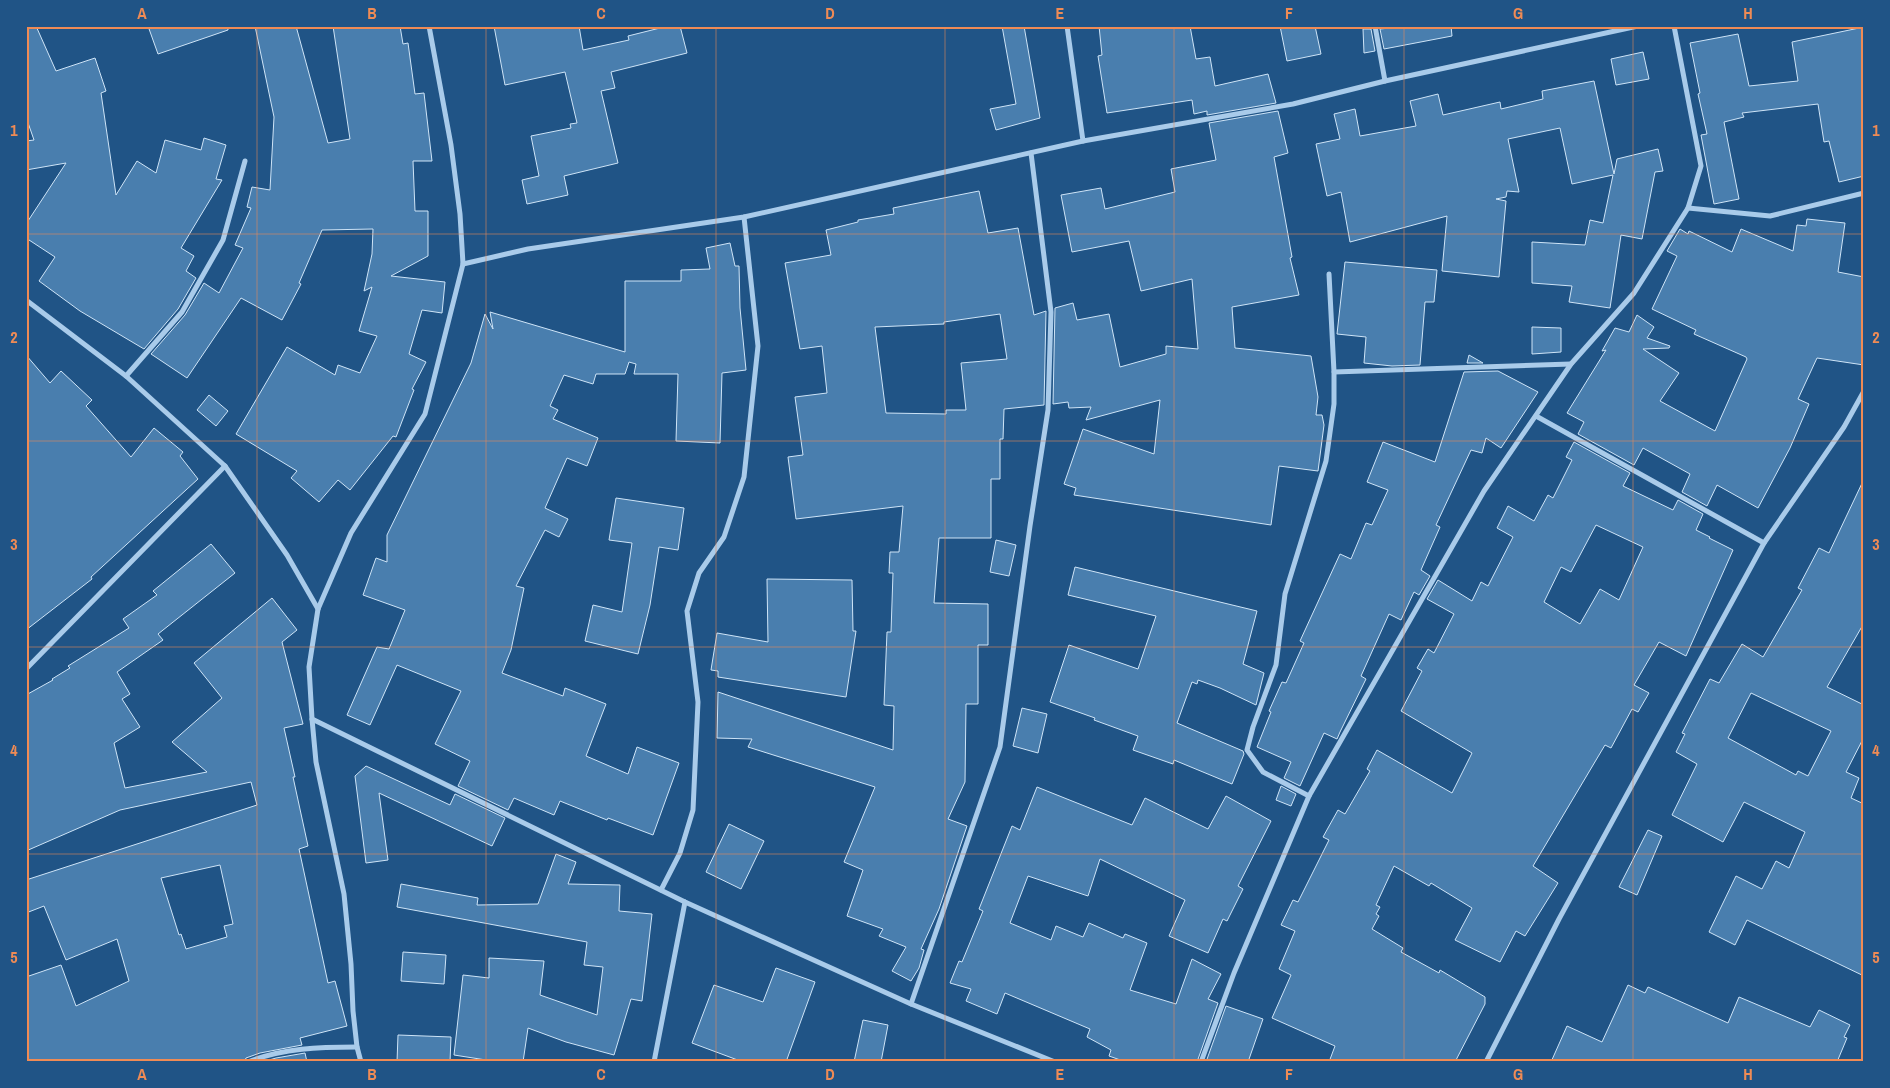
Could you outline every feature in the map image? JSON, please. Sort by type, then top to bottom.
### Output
[{"type":"street","points":[[361,1062],[357,1047],[344,894],[316,762],[309,667],[318,608],[351,534],[425,414],[463,264],[460,214],[451,145],[429,26]]},
{"type":"street","points":[[1067,26],[1083,140]]},
{"type":"street","points":[[1375,26],[1385,81]]},
{"type":"street","points":[[463,264],[528,249],[744,217],[1083,140],[1293,104],[1385,81],[1638,26]]},
{"type":"street","points":[[1201,1062],[1234,973],[1309,796],[1484,491],[1571,364],[1634,293],[1688,208],[1701,166],[1674,26]]},
{"type":"street","points":[[911,1004],[1002,738],[1030,526],[1048,410],[1051,312],[1031,153]]},
{"type":"street","points":[[126,376],[182,312],[223,240],[246,161]]},
{"type":"street","points":[[1688,208],[1770,216],[1864,193]]},
{"type":"street","points":[[660,890],[680,852],[693,810],[698,702],[687,611],[699,573],[724,537],[744,477],[758,346],[744,217]]},
{"type":"street","points":[[1309,796],[1263,772],[1247,750],[1252,727],[1276,665],[1285,594],[1326,461],[1334,404],[1330,274]]},
{"type":"street","points":[[26,300],[126,376],[225,466],[287,556],[318,608]]},
{"type":"street","points":[[1334,372],[1571,364]]},
{"type":"street","points":[[1486,1062],[1564,910],[1764,543],[1844,427],[1864,391]]},
{"type":"street","points":[[1536,416],[1764,543]]},
{"type":"street","points":[[26,669],[225,466]]},
{"type":"street","points":[[312,719],[685,902],[911,1004],[1055,1062]]},
{"type":"street","points":[[654,1062],[685,902]]},
{"type":"street","points":[[248,1062],[292,1050],[321,1047],[357,1047]]},
{"type":"building","points":[[26,26],[36,26],[56,71],[95,58],[106,91],[101,93],[116,195],[137,161],[156,173],[165,140],[201,150],[204,138],[226,145],[216,179],[222,180],[181,248],[194,256],[186,271],[196,278],[178,309],[144,349],[80,311],[39,281],[55,257],[26,238],[26,224],[66,163],[26,170],[26,141],[34,140],[26,117]]},
{"type":"building","points":[[148,26],[228,26],[228,30],[158,54]]},
{"type":"building","points":[[255,26],[296,26],[328,143],[350,139],[333,26],[400,26],[403,44],[408,43],[415,94],[424,93],[432,161],[413,161],[415,211],[428,211],[428,256],[391,276],[445,282],[442,313],[422,310],[409,354],[426,362],[412,389],[414,390],[396,437],[393,436],[350,490],[338,480],[319,502],[291,478],[297,471],[236,434],[287,347],[335,375],[338,365],[360,373],[377,336],[359,331],[372,287],[364,291],[372,254],[373,229],[322,230],[299,283],[301,284],[282,320],[241,298],[187,378],[151,354],[185,315],[204,283],[219,293],[243,248],[235,245],[251,208],[247,207],[252,187],[270,190],[274,117]]},
{"type":"building","points":[[494,26],[579,26],[583,50],[629,40],[628,36],[668,26],[680,26],[687,53],[611,72],[615,88],[601,91],[618,163],[564,176],[568,195],[527,204],[522,180],[539,176],[531,136],[571,128],[570,124],[577,123],[565,72],[505,85]]},
{"type":"building","points":[[1002,26],[1024,26],[1040,118],[996,130],[990,109],[1016,104]]},
{"type":"building","points":[[1099,26],[1190,26],[1196,59],[1210,57],[1215,86],[1268,74],[1276,103],[1207,115],[1207,111],[1194,114],[1192,100],[1107,113],[1098,56],[1102,55]]},
{"type":"building","points":[[1280,26],[1315,26],[1321,54],[1287,61]]},
{"type":"building","points":[[1390,26],[1451,26],[1452,36],[1384,49],[1380,29],[1390,28]]},
{"type":"building","points":[[1864,27],[1864,176],[1839,182],[1829,141],[1824,142],[1818,104],[1742,113],[1744,117],[1724,122],[1739,199],[1714,204],[1701,135],[1707,134],[1698,94],[1700,93],[1690,43],[1738,34],[1749,86],[1798,81],[1792,42]]},
{"type":"building","points":[[1363,29],[1371,29],[1375,51],[1364,53]]},
{"type":"building","points":[[1643,52],[1649,79],[1616,85],[1611,59]]},
{"type":"building","points":[[1594,81],[1614,174],[1617,159],[1658,149],[1663,171],[1655,172],[1642,239],[1621,235],[1610,308],[1569,302],[1572,286],[1532,283],[1532,242],[1585,245],[1590,220],[1603,223],[1613,175],[1572,184],[1560,128],[1508,139],[1519,192],[1507,191],[1506,197],[1496,199],[1506,201],[1499,277],[1442,271],[1447,216],[1350,242],[1341,192],[1327,196],[1316,144],[1340,139],[1334,114],[1355,109],[1360,136],[1416,126],[1410,101],[1438,94],[1443,115],[1500,102],[1501,109],[1543,99],[1542,91]]},
{"type":"building","points":[[1278,111],[1288,153],[1274,157],[1292,257],[1290,258],[1299,295],[1232,307],[1235,348],[1311,356],[1318,397],[1316,415],[1322,415],[1324,425],[1318,471],[1279,466],[1271,525],[1074,495],[1076,488],[1064,484],[1083,429],[1154,454],[1160,400],[1086,420],[1091,407],[1069,408],[1068,402],[1053,404],[1055,308],[1073,303],[1077,320],[1109,314],[1120,367],[1166,354],[1166,346],[1198,349],[1192,279],[1141,291],[1129,241],[1072,252],[1061,195],[1101,188],[1105,209],[1175,192],[1171,169],[1216,160],[1209,123]]},
{"type":"building","points":[[979,191],[988,233],[1018,228],[1034,315],[1046,311],[1044,405],[1004,409],[1003,439],[1000,439],[1000,479],[991,479],[991,538],[939,538],[934,603],[988,604],[988,645],[978,645],[978,704],[966,704],[965,782],[948,819],[967,826],[939,909],[921,949],[924,950],[919,968],[911,981],[892,971],[906,947],[879,936],[883,929],[847,916],[863,870],[844,862],[875,787],[748,747],[752,739],[717,738],[718,692],[893,750],[894,706],[884,705],[887,632],[891,632],[893,573],[889,573],[890,552],[899,552],[903,506],[796,519],[788,457],[803,455],[795,397],[827,393],[822,346],[800,349],[785,263],[831,255],[826,230],[858,222],[858,220],[894,214],[893,208]],"holes":[[[1000,314],[1007,359],[961,363],[966,410],[946,410],[946,414],[886,413],[875,327],[944,324],[944,322]]]},
{"type":"building","points":[[1807,219],[1845,223],[1838,272],[1864,277],[1864,365],[1817,358],[1798,399],[1809,404],[1790,448],[1758,508],[1717,485],[1707,506],[1682,492],[1690,474],[1643,448],[1634,465],[1578,434],[1584,422],[1567,413],[1606,350],[1602,351],[1615,328],[1629,332],[1637,315],[1654,327],[1647,338],[1670,346],[1669,348],[1643,349],[1679,373],[1660,401],[1715,431],[1747,359],[1694,334],[1696,330],[1652,309],[1677,256],[1667,251],[1680,229],[1688,234],[1689,231],[1732,252],[1741,229],[1793,251],[1797,225],[1806,226]]},
{"type":"building","points":[[730,243],[735,266],[739,266],[740,308],[746,370],[722,373],[720,443],[676,441],[678,374],[634,374],[636,364],[629,362],[625,374],[596,374],[593,384],[564,375],[550,406],[558,410],[553,419],[598,438],[587,466],[567,458],[545,508],[568,519],[559,537],[545,530],[516,586],[524,588],[511,650],[502,673],[563,696],[565,688],[606,704],[586,756],[628,774],[637,747],[679,763],[653,835],[608,818],[607,820],[560,801],[554,815],[514,798],[508,810],[458,786],[470,761],[435,744],[461,691],[397,665],[370,725],[347,715],[377,647],[389,649],[405,610],[363,595],[376,558],[387,562],[387,535],[471,363],[485,314],[493,329],[490,312],[625,352],[625,281],[681,281],[681,270],[710,269],[706,248]]},
{"type":"building","points":[[1345,262],[1437,270],[1434,302],[1425,302],[1420,365],[1392,366],[1364,363],[1366,337],[1337,334]]},
{"type":"building","points":[[1532,327],[1561,328],[1561,352],[1532,354]]},
{"type":"building","points":[[26,355],[50,383],[61,371],[92,400],[86,406],[131,457],[154,428],[183,452],[180,456],[198,479],[91,577],[92,579],[26,630]]},
{"type":"building","points":[[1469,355],[1483,363],[1467,363]]},
{"type":"building","points":[[1498,371],[1538,392],[1501,448],[1486,438],[1482,453],[1471,450],[1436,525],[1440,527],[1421,570],[1430,576],[1419,595],[1414,592],[1401,620],[1389,614],[1361,676],[1366,679],[1337,739],[1324,733],[1300,786],[1284,778],[1291,762],[1257,747],[1271,712],[1269,711],[1282,682],[1286,683],[1304,643],[1300,641],[1340,554],[1351,559],[1366,523],[1372,525],[1388,490],[1367,482],[1383,442],[1435,462],[1464,372]]},
{"type":"building","points":[[209,395],[228,411],[216,426],[197,410]]},
{"type":"building","points":[[1574,442],[1630,473],[1623,486],[1673,510],[1678,500],[1703,514],[1696,530],[1733,550],[1686,656],[1659,642],[1634,685],[1649,693],[1638,712],[1632,709],[1611,748],[1605,745],[1533,866],[1558,883],[1525,936],[1516,931],[1500,962],[1455,940],[1472,908],[1431,883],[1429,886],[1394,866],[1376,905],[1380,907],[1376,914],[1379,916],[1372,929],[1403,948],[1401,952],[1439,973],[1440,970],[1485,997],[1485,1004],[1455,1062],[1329,1062],[1335,1046],[1272,1018],[1291,975],[1279,969],[1295,931],[1281,925],[1293,900],[1298,902],[1329,840],[1323,837],[1338,810],[1345,814],[1370,771],[1367,769],[1377,750],[1452,793],[1472,753],[1401,711],[1422,671],[1417,668],[1428,649],[1434,653],[1454,614],[1427,599],[1438,580],[1472,601],[1481,582],[1488,586],[1513,537],[1497,528],[1508,506],[1534,521],[1548,495],[1553,498],[1572,460],[1566,457]],"holes":[[[1596,525],[1643,547],[1619,600],[1600,589],[1580,624],[1544,602],[1561,567],[1571,572]]]},
{"type":"building","points":[[1864,479],[1864,623],[1827,687],[1864,705],[1864,737],[1846,772],[1859,778],[1851,798],[1864,804],[1864,976],[1747,920],[1735,945],[1709,932],[1736,876],[1762,889],[1776,861],[1789,868],[1805,832],[1744,802],[1723,842],[1672,815],[1697,764],[1676,752],[1685,734],[1682,733],[1710,679],[1719,683],[1742,644],[1763,657],[1802,590],[1798,588],[1819,548],[1829,553]],"holes":[[[1751,693],[1831,731],[1808,776],[1798,771],[1796,775],[1728,738]]]},
{"type":"building","points":[[616,498],[684,508],[678,550],[659,547],[650,605],[638,654],[585,641],[593,605],[622,612],[632,543],[609,540]]},
{"type":"building","points":[[996,540],[1016,545],[1009,576],[990,572]]},
{"type":"building","points":[[211,544],[235,573],[158,634],[163,640],[117,672],[130,694],[122,699],[140,727],[114,743],[125,788],[207,772],[172,742],[222,698],[194,663],[272,598],[297,630],[282,642],[303,724],[284,728],[308,846],[299,849],[328,983],[335,981],[347,1026],[300,1038],[302,1045],[260,1053],[246,1058],[244,1062],[26,1062],[26,977],[61,965],[76,1006],[129,981],[117,939],[66,960],[44,906],[26,913],[26,880],[257,805],[251,782],[120,810],[26,851],[26,695],[53,680],[70,668],[68,666],[129,628],[123,619],[157,595],[153,591]],"holes":[[[220,865],[233,924],[224,926],[227,937],[186,949],[181,934],[179,935],[161,878]]]},
{"type":"building","points":[[1075,567],[1257,611],[1243,664],[1264,673],[1256,705],[1198,680],[1197,684],[1192,682],[1177,723],[1243,751],[1244,754],[1232,784],[1174,760],[1173,764],[1133,750],[1138,736],[1050,702],[1069,645],[1138,669],[1156,616],[1068,595]]},
{"type":"building","points":[[767,579],[852,580],[853,631],[856,631],[846,697],[718,677],[718,671],[711,670],[717,633],[768,642]]},
{"type":"building","points":[[1022,708],[1047,714],[1038,753],[1013,746]]},
{"type":"building","points":[[366,766],[450,805],[455,794],[505,818],[492,846],[379,793],[388,860],[366,863],[355,776]]},
{"type":"building","points":[[1281,786],[1296,794],[1291,806],[1276,800]]},
{"type":"building","points":[[1037,787],[1132,825],[1145,798],[1208,829],[1226,796],[1271,821],[1238,886],[1243,889],[1227,921],[1223,919],[1208,953],[1169,936],[1185,900],[1100,859],[1088,896],[1028,876],[1010,923],[1051,940],[1056,926],[1083,937],[1089,923],[1123,938],[1125,934],[1147,943],[1130,990],[1176,1004],[1192,959],[1221,974],[1208,999],[1218,1003],[1197,1062],[1126,1062],[1109,1056],[1111,1050],[1087,1037],[1090,1029],[1005,993],[997,1014],[966,1001],[971,989],[950,983],[959,961],[962,962],[983,911],[979,909],[1012,826],[1020,830]]},
{"type":"building","points":[[729,824],[764,841],[741,889],[706,872]]},
{"type":"building","points":[[1648,830],[1662,836],[1637,895],[1619,887]]},
{"type":"building","points":[[556,854],[576,862],[568,884],[620,885],[619,911],[652,914],[642,1001],[631,999],[614,1055],[566,1042],[528,1028],[523,1062],[499,1062],[454,1055],[463,975],[489,978],[489,958],[544,961],[540,995],[597,1015],[603,967],[584,965],[587,942],[397,907],[401,884],[478,898],[477,905],[538,904]]},
{"type":"building","points":[[403,952],[446,955],[444,984],[401,981]]},
{"type":"building","points":[[776,968],[815,982],[786,1062],[743,1062],[692,1043],[714,985],[763,1002]]},
{"type":"building","points":[[1628,985],[1645,993],[1648,987],[1728,1023],[1739,997],[1810,1027],[1819,1010],[1850,1025],[1844,1037],[1847,1038],[1837,1062],[1551,1062],[1567,1026],[1602,1042]]},
{"type":"building","points":[[1226,1006],[1263,1019],[1248,1062],[1206,1062]]},
{"type":"building","points":[[863,1020],[888,1025],[881,1062],[854,1062]]},
{"type":"building","points":[[398,1035],[451,1037],[450,1062],[397,1062]]},
{"type":"building","points":[[305,1053],[307,1062],[262,1062],[276,1058]]}]
